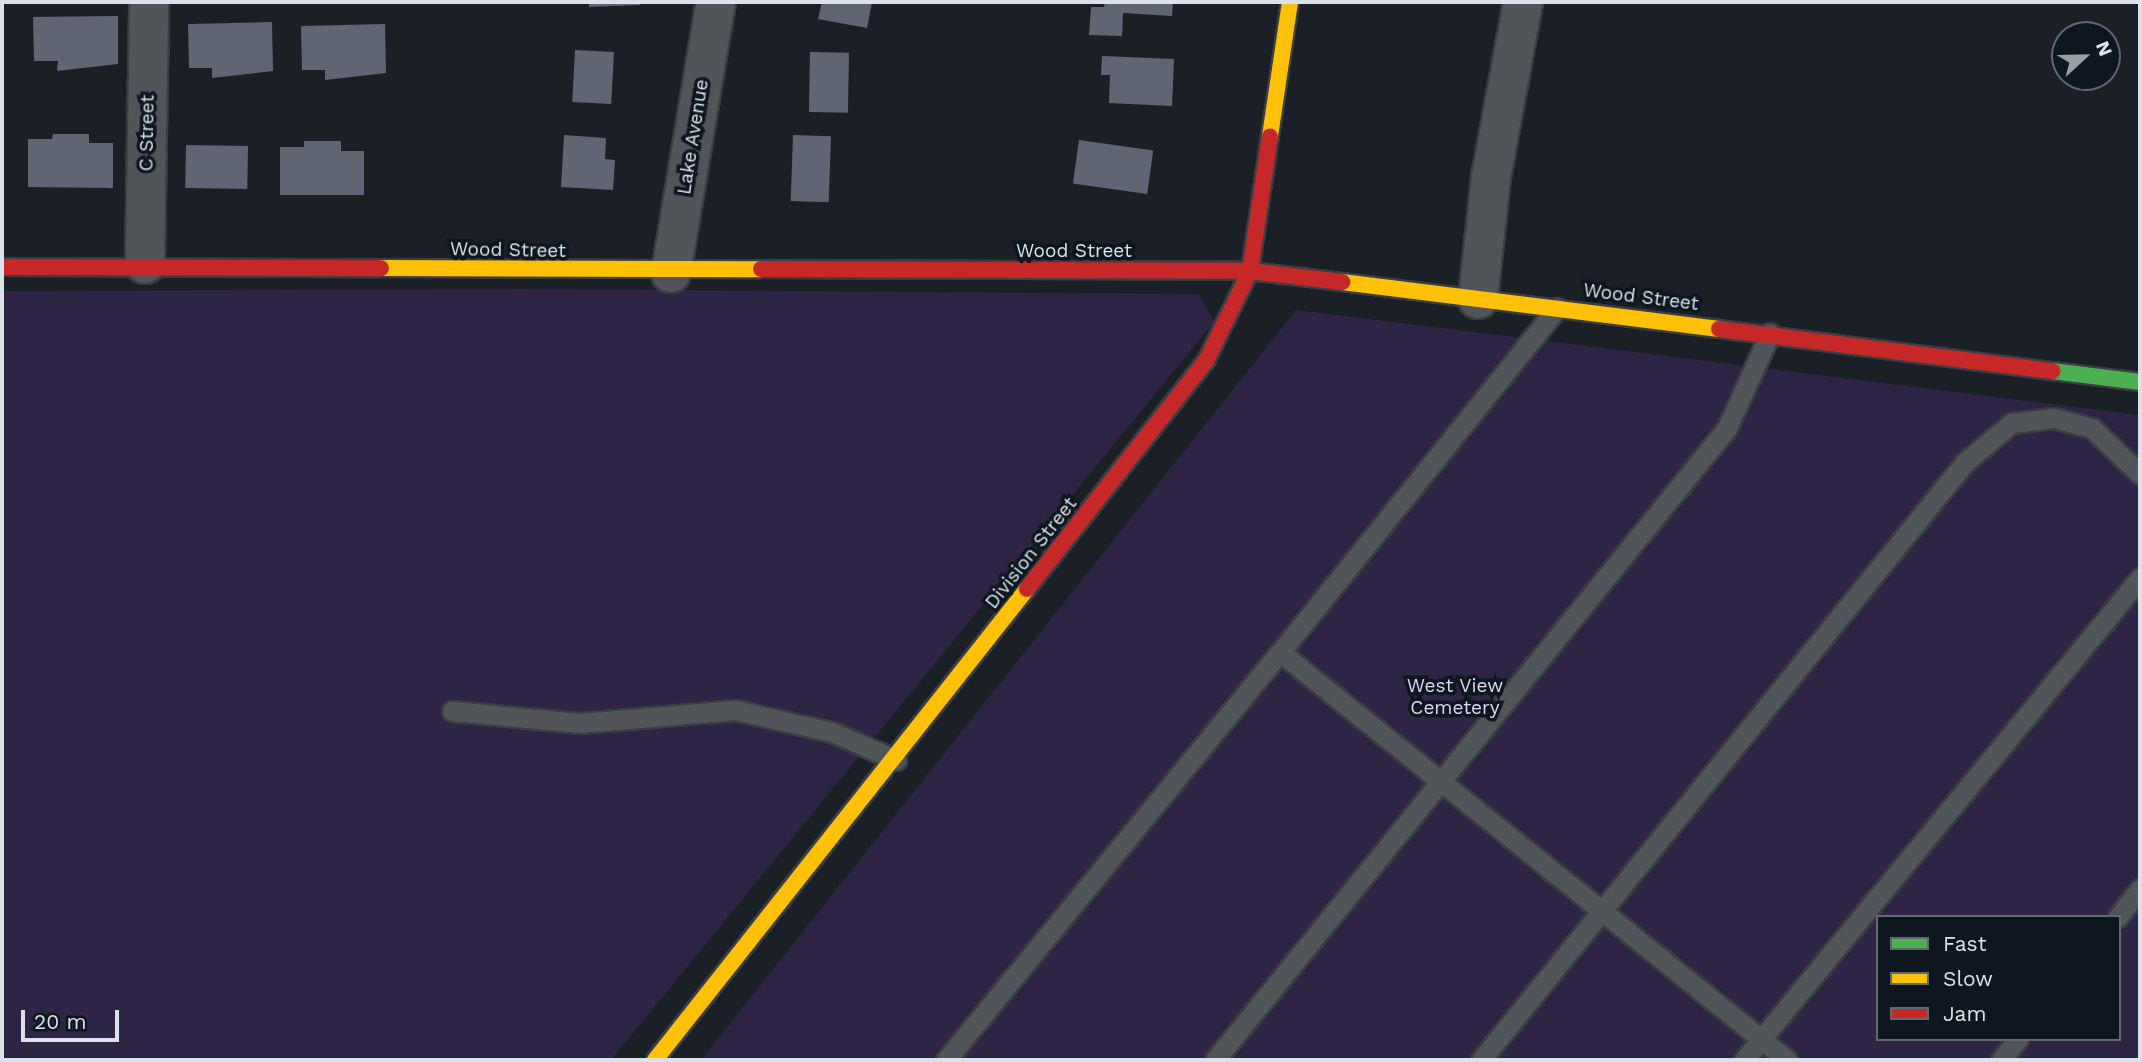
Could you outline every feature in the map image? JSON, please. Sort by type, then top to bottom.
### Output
[{"type":"street","name":"C Street","points":[[145,264],[149,2]]},
{"type":"street","name":"Lake Avenue","points":[[671,273],[716,2]]},
{"type":"street","name":"Division Street","points":[[655,1060],[896,760],[1206,361],[1250,271],[1290,2]]},
{"type":"street","points":[[1478,299],[1492,177],[1523,2]]},
{"type":"street","name":"Wood Street","points":[[2,267],[145,264],[671,273],[1250,271],[1770,333],[2140,382]]},
{"type":"lane","points":[[946,1060],[1557,308]]},
{"type":"lane","points":[[1215,1060],[1444,782],[1727,428],[1770,333]]},
{"type":"lane","points":[[1481,1060],[1983,447],[2012,424],[2053,418],[2092,428],[2140,474]]},
{"type":"lane","points":[[1744,1060],[2140,578]]},
{"type":"lane","points":[[1280,652],[1787,1060]]},
{"type":"lane","points":[[452,711],[580,723],[735,710],[832,732],[896,760]]},
{"type":"lane","points":[[2120,915],[2140,889]]},
{"type":"lane","points":[[2001,1060],[2016,1041]]},
{"type":"green space","points":[[529,289],[1199,294],[1214,322],[611,1060],[2,1060],[2,291]]},
{"type":"green space","name":"West View Cemetery","points":[[1296,310],[2140,415],[2140,1060],[701,1060]]},
{"type":"building","points":[[589,2],[640,2],[640,5],[589,7]]},
{"type":"building","points":[[822,2],[872,2],[867,28],[818,19]]},
{"type":"building","points":[[1105,2],[1173,2],[1172,16],[1123,13],[1122,36],[1089,35],[1091,7],[1104,7]]},
{"type":"building","points":[[118,16],[118,64],[57,71],[58,61],[34,61],[33,17]]},
{"type":"building","points":[[272,22],[273,71],[212,78],[212,68],[189,68],[188,24]]},
{"type":"building","points":[[385,24],[386,73],[325,80],[325,70],[302,70],[301,26]]},
{"type":"building","points":[[575,50],[614,52],[611,104],[572,102]]},
{"type":"building","points":[[810,52],[849,53],[848,113],[809,112]]},
{"type":"building","points":[[1102,56],[1174,59],[1172,106],[1109,103],[1110,75],[1101,75]]},
{"type":"building","points":[[53,134],[89,134],[89,143],[113,143],[113,188],[28,187],[28,139],[52,139]]},
{"type":"building","points":[[564,135],[606,138],[605,159],[615,160],[613,190],[561,187]]},
{"type":"building","points":[[793,135],[831,136],[829,202],[791,201]]},
{"type":"building","points":[[1079,140],[1153,150],[1147,194],[1073,184]]},
{"type":"building","points":[[304,141],[341,141],[341,151],[364,151],[364,195],[280,195],[280,147],[304,147]]},
{"type":"building","points":[[186,145],[248,146],[247,189],[185,188]]},
{"type":"traffic: fast","points":[[2052,371],[2140,382]]},
{"type":"traffic: slow","points":[[1270,136],[1290,2]]},
{"type":"traffic: slow","points":[[381,268],[761,269]]},
{"type":"traffic: slow","points":[[1342,282],[1719,329]]},
{"type":"traffic: slow","points":[[655,1060],[1027,589]]},
{"type":"traffic: jam","points":[[1027,589],[1206,361],[1250,271],[1270,136]]},
{"type":"traffic: jam","points":[[2,267],[381,268]]},
{"type":"traffic: jam","points":[[761,269],[1250,271],[1342,282]]},
{"type":"traffic: jam","points":[[1719,329],[2052,371]]}]
